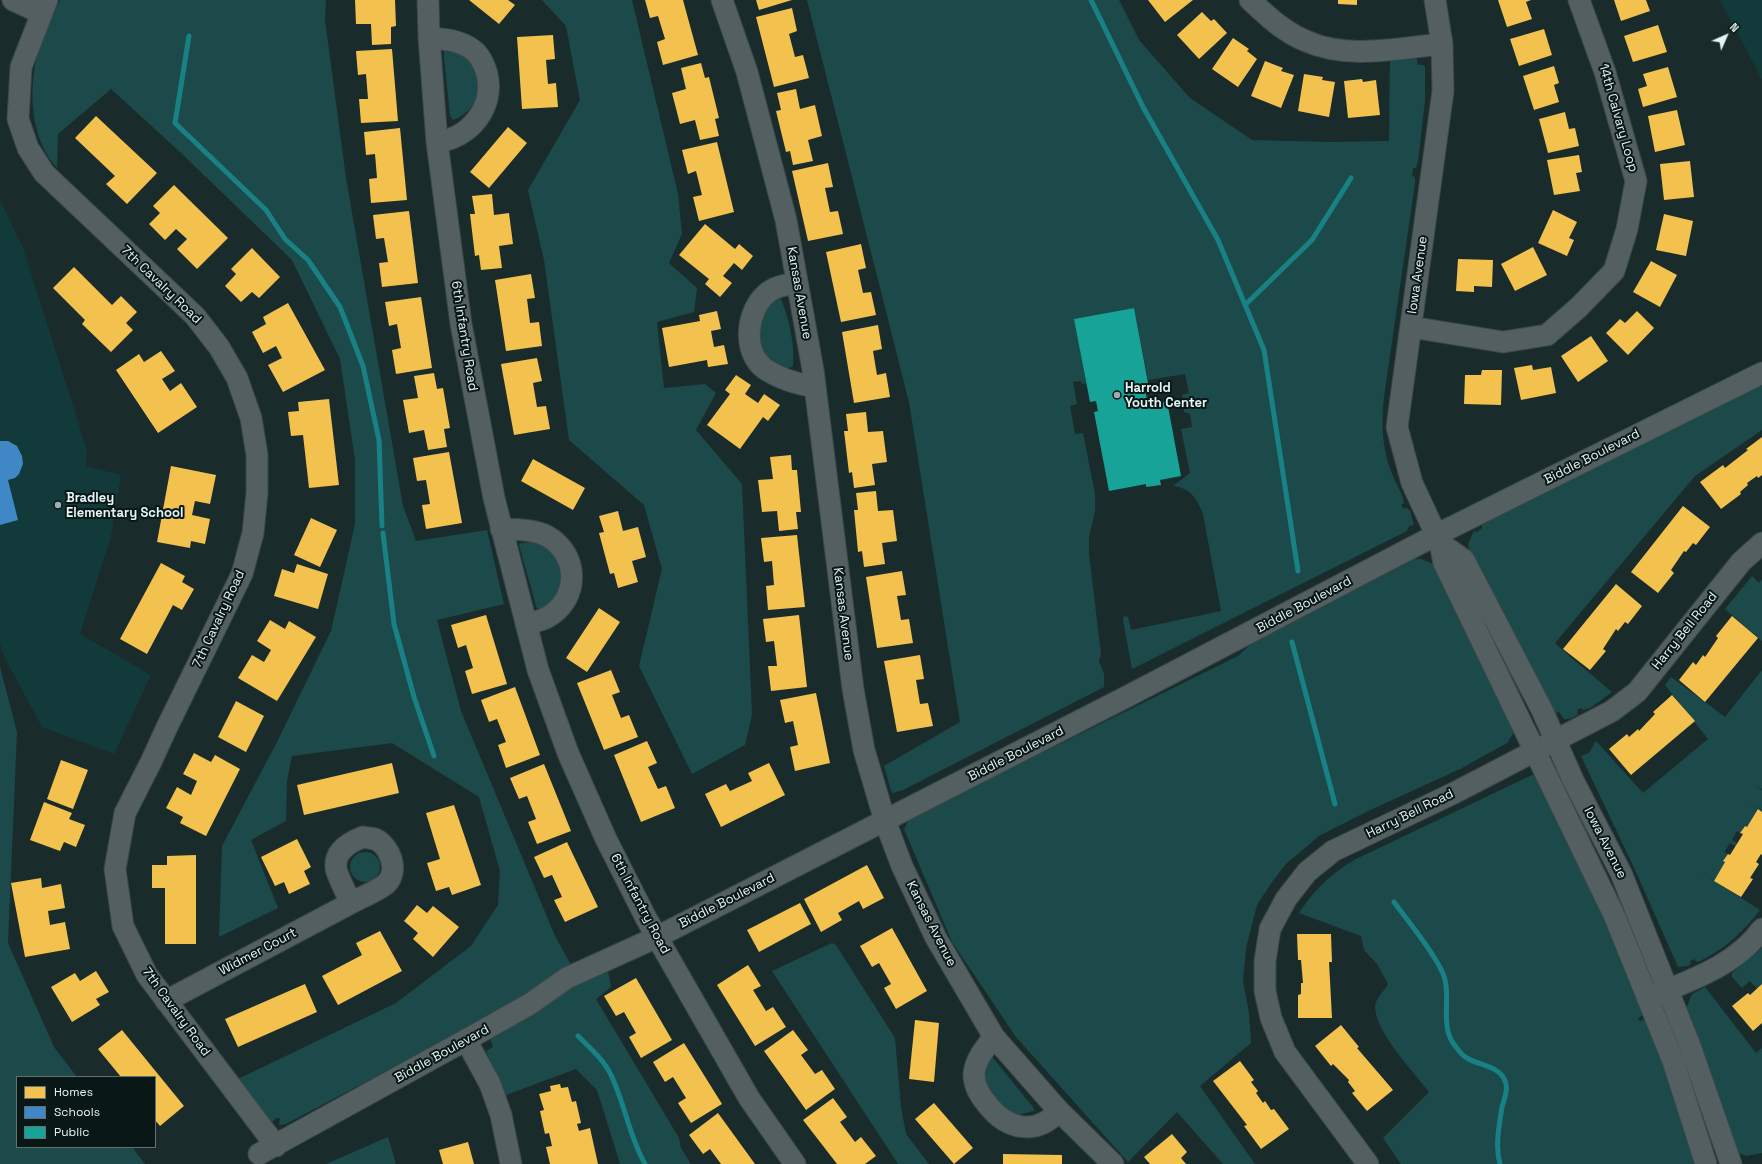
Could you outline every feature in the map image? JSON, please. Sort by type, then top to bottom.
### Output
[{"type":"street","points":[[13,0],[44,7]]},
{"type":"street","name":"6th Infantry Road","points":[[428,0],[429,38],[437,142],[461,324],[494,498],[538,670],[568,753],[606,839],[657,937],[749,1098],[795,1164]]},
{"type":"street","name":"Kansas Avenue","points":[[722,0],[747,72],[786,220],[815,387],[853,689],[864,750],[885,821],[902,866],[936,938],[994,1037],[1059,1111],[1113,1164]]},
{"type":"street","points":[[1250,0],[1275,24],[1306,42],[1339,50],[1368,51],[1442,44]]},
{"type":"street","name":"Iowa Avenue","points":[[1435,0],[1442,44],[1443,91],[1397,427],[1412,483],[1438,539],[1444,563],[1615,917],[1673,1062],[1706,1164]]},
{"type":"street","name":"14th Calvary Loop","points":[[1411,327],[1504,342],[1547,335],[1579,307],[1614,271],[1627,229],[1636,181],[1605,72],[1579,0]]},
{"type":"street","name":"7th Cavalry Road","points":[[44,7],[21,67],[18,119],[28,148],[44,173],[195,316],[219,347],[237,378],[249,411],[257,455],[253,533],[242,574],[167,727],[152,762],[125,813],[115,870],[123,926],[146,975],[166,1001],[268,1150]]},
{"type":"street","points":[[429,38],[461,42],[474,51],[485,67],[489,83],[487,102],[478,120],[464,132],[450,140],[437,142]]},
{"type":"street","points":[[797,283],[782,285],[766,294],[757,305],[751,322],[749,339],[755,356],[764,368],[786,380],[815,387]]},
{"type":"street","name":"Biddle Boulevard","points":[[268,1150],[530,1004],[567,978],[657,937],[1285,615],[1438,539],[1762,373]]},
{"type":"street","points":[[502,529],[513,529],[546,536],[560,547],[571,564],[572,584],[563,604],[546,619],[526,624]]},
{"type":"street","name":"Iowa Avenue","points":[[1438,539],[1464,560],[1556,741],[1573,780],[1621,873],[1669,990],[1730,1164]]},
{"type":"street","name":"Harry Bell Road","points":[[1368,1164],[1285,1052],[1271,1018],[1265,991],[1265,961],[1270,929],[1286,899],[1307,872],[1333,851],[1454,793],[1612,711],[1637,692],[1742,562],[1762,543]]},
{"type":"street","name":"Widmer Court","points":[[166,1001],[351,902]]},
{"type":"street","points":[[1648,998],[1725,964],[1754,941],[1762,929]]},
{"type":"street","points":[[994,1037],[978,1060],[974,1075],[978,1093],[995,1115],[1009,1124],[1035,1127],[1050,1121],[1059,1111]]},
{"type":"street","points":[[466,1040],[490,1084],[501,1115],[511,1164]]},
{"type":"shaded area","points":[[60,0],[326,0],[325,20],[346,178],[403,506],[416,541],[487,530],[504,604],[437,620],[461,711],[555,936],[571,965],[483,1020],[286,1124],[279,1125],[280,1118],[276,1118],[272,1122],[238,1079],[396,1003],[471,946],[498,905],[500,871],[479,797],[392,743],[292,756],[287,781],[286,821],[251,840],[278,908],[219,937],[222,846],[277,742],[331,631],[355,524],[355,460],[340,359],[292,260],[180,152],[111,89],[58,134],[57,168],[47,155],[40,141],[33,109],[32,93],[36,60],[40,45]]},
{"type":"shaded area","points":[[542,0],[632,0],[678,194],[682,234],[669,263],[697,288],[694,312],[657,322],[664,388],[705,384],[716,393],[696,430],[742,484],[752,715],[745,745],[692,774],[639,666],[662,569],[644,505],[569,440],[544,260],[528,190],[580,100],[566,26]]},
{"type":"shaded area","points":[[807,0],[1119,0],[1139,40],[1190,98],[1252,140],[1330,142],[1389,141],[1390,57],[1416,56],[1418,65],[1423,65],[1425,67],[1425,100],[1418,161],[1416,168],[1413,168],[1412,176],[1415,177],[1415,183],[1384,397],[1383,417],[1383,436],[1386,455],[1392,474],[1403,499],[1404,503],[1401,505],[1404,509],[1407,508],[1410,511],[1414,525],[1409,526],[1407,531],[1132,669],[1123,620],[1124,616],[1128,617],[1131,630],[1221,611],[1203,514],[1192,495],[1184,489],[1173,486],[1190,473],[1181,429],[1192,427],[1190,414],[1184,412],[1182,395],[1189,393],[1185,374],[1148,380],[1134,308],[1075,319],[1086,383],[1082,384],[1081,381],[1073,382],[1077,404],[1070,406],[1075,434],[1083,433],[1095,494],[1095,511],[1089,537],[1089,554],[1101,654],[1099,661],[1104,674],[1104,687],[903,790],[893,793],[891,791],[884,766],[960,722],[909,402]]},
{"type":"shaded area","points":[[1720,0],[1762,0],[1762,80],[1756,68]]},
{"type":"shaded area","points":[[449,48],[468,58],[478,76],[479,85],[475,102],[470,109],[453,120],[450,116],[444,58],[444,49]]},
{"type":"shaded area","name":"Bradley Elementary School","points":[[0,200],[23,248],[87,450],[86,466],[121,475],[111,536],[80,634],[151,675],[114,754],[42,727],[4,656],[0,644]]},
{"type":"shaded area","points":[[774,299],[781,299],[791,332],[793,366],[787,368],[776,366],[771,362],[760,346],[758,330],[759,319]]},
{"type":"shaded area","points":[[1762,381],[1762,430],[1695,476],[1555,643],[1612,692],[1590,708],[1583,710],[1581,708],[1577,710],[1578,714],[1572,718],[1564,719],[1559,712],[1552,714],[1470,556],[1468,544],[1474,531],[1477,532],[1482,528],[1482,523]]},
{"type":"shaded area","points":[[535,542],[550,550],[555,556],[561,576],[561,593],[538,613],[519,545],[521,543]]},
{"type":"shaded area","points":[[1415,559],[1421,559],[1434,564],[1513,725],[1513,734],[1507,743],[1460,769],[1366,812],[1319,836],[1286,864],[1257,905],[1246,948],[1243,981],[1249,1013],[1251,1043],[1200,1086],[1255,1164],[1223,1164],[1177,1112],[1128,1162],[1016,1037],[952,942],[904,829],[910,818],[1238,656],[1251,644]]},
{"type":"shaded area","points":[[1752,576],[1759,583],[1762,579],[1762,641],[1725,609]]},
{"type":"shaded area","points":[[0,667],[17,732],[8,943],[54,1047],[76,1076],[16,1076],[16,1148],[133,1148],[145,1164],[0,1164]]},
{"type":"shaded area","points":[[1762,670],[1762,789],[1753,784],[1762,790],[1762,811],[1744,800],[1758,809],[1747,827],[1744,826],[1740,833],[1737,831],[1732,840],[1737,843],[1735,846],[1730,843],[1724,852],[1728,854],[1714,881],[1760,910],[1740,933],[1718,951],[1700,961],[1696,962],[1695,959],[1690,961],[1691,964],[1688,966],[1678,967],[1636,872],[1581,756],[1589,753],[1596,741],[1643,793],[1708,739],[1665,685],[1671,677],[1725,717]]},
{"type":"shaded area","points":[[1534,774],[1542,778],[1646,1013],[1638,1018],[1640,1021],[1649,1019],[1701,1164],[1401,1164],[1383,1138],[1429,1092],[1404,1062],[1379,1024],[1376,1012],[1376,1002],[1388,984],[1377,964],[1364,950],[1361,936],[1299,913],[1324,883],[1354,860]]},
{"type":"shaded area","points":[[365,852],[375,857],[380,867],[375,877],[365,882],[355,877],[350,867],[355,857]]},
{"type":"shaded area","points":[[832,943],[836,945],[895,1038],[901,1107],[906,1134],[929,1164],[898,1164],[772,971]]},
{"type":"shaded area","points":[[1762,948],[1762,985],[1757,989],[1750,981],[1742,988],[1732,977],[1732,973]]},
{"type":"shaded area","points":[[608,971],[611,987],[596,999],[679,1138],[681,1148],[691,1164],[620,1164],[597,1090],[576,1069],[506,1095],[486,1051],[493,1047],[490,1038],[535,1012],[572,985],[578,985]]},
{"type":"shaded area","points":[[1705,987],[1756,1053],[1762,1048],[1762,1153],[1746,1156],[1737,1152],[1686,1009],[1692,994]]},
{"type":"shaded area","points":[[990,1056],[1033,1107],[1034,1111],[1017,1115],[998,1108],[981,1074]]},
{"type":"shaded area","points":[[388,1137],[396,1164],[326,1164]]},
{"type":"building: Homes","points":[[355,0],[395,0],[396,26],[391,27],[391,44],[372,45],[371,24],[356,24]]},
{"type":"building: Homes","points":[[469,0],[508,0],[515,5],[499,24]]},
{"type":"building: Homes","points":[[645,0],[683,0],[698,55],[663,65],[657,42],[665,39],[658,16],[650,18]]},
{"type":"building: Homes","points":[[756,0],[792,0],[759,10]]},
{"type":"building: Homes","points":[[1148,0],[1193,0],[1165,22]]},
{"type":"building: Homes","points":[[1338,0],[1357,0],[1357,5],[1338,4]]},
{"type":"building: Homes","points":[[1498,0],[1531,0],[1526,2],[1532,19],[1507,27]]},
{"type":"building: Homes","points":[[1614,0],[1646,0],[1650,11],[1621,21]]},
{"type":"building: Homes","points":[[792,8],[797,31],[789,34],[795,57],[803,55],[809,78],[774,87],[756,17]]},
{"type":"building: Homes","points":[[1202,12],[1211,21],[1214,19],[1227,33],[1199,59],[1177,35]]},
{"type":"building: Homes","points":[[1658,25],[1667,52],[1633,62],[1624,36]]},
{"type":"building: Homes","points":[[1544,29],[1552,55],[1519,66],[1510,39]]},
{"type":"building: Homes","points":[[553,35],[555,59],[546,60],[548,84],[556,83],[558,107],[522,109],[517,37]]},
{"type":"building: Homes","points":[[1233,38],[1249,49],[1247,51],[1257,59],[1238,87],[1212,69]]},
{"type":"building: Homes","points":[[392,49],[398,121],[361,123],[359,99],[368,99],[366,74],[358,75],[356,51]]},
{"type":"building: Homes","points":[[1265,61],[1283,68],[1281,71],[1294,75],[1281,108],[1251,96]]},
{"type":"building: Homes","points":[[701,63],[705,78],[709,77],[719,118],[715,119],[719,136],[700,140],[695,120],[680,124],[672,93],[686,89],[681,68]]},
{"type":"building: Homes","points":[[1554,66],[1559,83],[1554,85],[1559,102],[1534,110],[1523,76]]},
{"type":"building: Homes","points":[[1668,67],[1677,97],[1643,107],[1638,89],[1647,86],[1643,74]]},
{"type":"building: Homes","points":[[1304,74],[1323,77],[1322,80],[1335,82],[1329,117],[1298,111]]},
{"type":"building: Homes","points":[[1362,79],[1363,82],[1376,80],[1380,115],[1348,118],[1344,81]]},
{"type":"building: Homes","points":[[796,89],[800,109],[815,105],[822,136],[808,140],[813,161],[793,165],[790,151],[786,152],[776,111],[781,110],[777,93]]},
{"type":"building: Homes","points":[[1677,110],[1685,145],[1655,152],[1648,116]]},
{"type":"building: Homes","points":[[1565,112],[1569,129],[1575,128],[1579,146],[1548,153],[1539,119]]},
{"type":"building: Homes","points":[[96,116],[157,173],[127,204],[106,184],[115,176],[75,138]]},
{"type":"building: Homes","points":[[508,127],[527,143],[489,188],[470,172]]},
{"type":"building: Homes","points":[[400,128],[407,200],[371,203],[369,179],[377,178],[375,154],[366,155],[364,132]]},
{"type":"building: Homes","points":[[717,142],[734,212],[699,221],[693,197],[702,195],[696,171],[688,174],[682,150]]},
{"type":"building: Homes","points":[[1579,155],[1582,172],[1576,173],[1580,191],[1554,195],[1547,160]]},
{"type":"building: Homes","points":[[1690,161],[1694,197],[1664,200],[1660,164]]},
{"type":"building: Homes","points":[[828,163],[833,187],[825,188],[830,212],[838,211],[843,234],[808,241],[792,171]]},
{"type":"building: Homes","points":[[174,185],[228,238],[197,269],[177,249],[187,239],[176,229],[165,240],[149,224],[160,213],[153,206]]},
{"type":"building: Homes","points":[[492,194],[494,215],[509,213],[513,244],[499,246],[502,268],[481,270],[479,255],[475,256],[470,214],[475,214],[472,196]]},
{"type":"building: Homes","points":[[1553,210],[1577,222],[1569,238],[1574,240],[1567,256],[1538,243]]},
{"type":"building: Homes","points":[[409,211],[418,283],[382,287],[379,263],[388,262],[384,238],[376,239],[373,215]]},
{"type":"building: Homes","points":[[1664,214],[1693,221],[1686,256],[1656,250]]},
{"type":"building: Homes","points":[[705,224],[735,249],[739,244],[753,256],[742,270],[734,263],[723,276],[732,283],[720,297],[705,284],[709,279],[679,255]]},
{"type":"building: Homes","points":[[861,244],[866,268],[858,270],[863,293],[871,292],[876,315],[841,322],[826,252]]},
{"type":"building: Homes","points":[[1533,247],[1547,275],[1515,291],[1501,264]]},
{"type":"building: Homes","points":[[252,248],[280,277],[259,298],[252,292],[241,302],[225,286],[236,274],[231,269]]},
{"type":"building: Homes","points":[[1458,259],[1493,260],[1492,287],[1474,286],[1474,292],[1456,291]]},
{"type":"building: Homes","points":[[1651,261],[1677,275],[1660,307],[1633,292]]},
{"type":"building: Homes","points":[[74,267],[112,305],[121,296],[137,312],[126,323],[133,330],[111,352],[82,324],[85,320],[53,288]]},
{"type":"building: Homes","points":[[531,274],[535,298],[527,299],[530,323],[539,322],[542,346],[506,351],[495,280]]},
{"type":"building: Homes","points":[[421,297],[432,368],[396,374],[392,350],[401,348],[397,324],[389,326],[385,302]]},
{"type":"building: Homes","points":[[288,303],[325,370],[283,392],[268,365],[282,358],[276,346],[263,353],[252,332],[266,324],[263,317]]},
{"type":"building: Homes","points":[[717,311],[721,329],[711,331],[714,347],[724,345],[728,364],[708,367],[707,360],[669,367],[662,328],[700,321],[699,315]]},
{"type":"building: Homes","points":[[1637,311],[1654,328],[1628,355],[1606,333],[1620,319],[1625,323]]},
{"type":"building: Homes","points":[[878,325],[882,349],[873,351],[877,375],[886,373],[890,397],[854,403],[842,332]]},
{"type":"building: Homes","points":[[1591,336],[1608,361],[1578,382],[1561,356]]},
{"type":"building: Homes","points":[[161,351],[175,371],[162,379],[170,391],[181,383],[197,407],[158,433],[116,370],[139,354],[144,362]]},
{"type":"building: Homes","points":[[537,358],[542,381],[533,383],[537,407],[546,406],[550,429],[514,435],[501,364]]},
{"type":"building: Homes","points":[[1532,365],[1533,370],[1551,367],[1556,393],[1521,400],[1514,368]]},
{"type":"building: Homes","points":[[1482,370],[1502,370],[1501,405],[1464,404],[1465,375],[1481,375]]},
{"type":"building: Homes","points":[[434,373],[437,389],[443,388],[450,428],[444,429],[447,447],[428,450],[424,430],[409,433],[403,400],[418,398],[414,376]]},
{"type":"building: Homes","points":[[736,375],[751,385],[745,394],[758,403],[764,394],[780,405],[768,421],[763,417],[740,449],[707,425],[730,394],[725,390]]},
{"type":"building: Homes","points":[[329,399],[339,485],[309,488],[303,435],[291,436],[288,412],[299,411],[298,402]]},
{"type":"building: Homes","points":[[866,412],[868,432],[883,431],[887,462],[872,464],[875,485],[854,488],[852,472],[849,473],[844,431],[848,431],[846,414]]},
{"type":"building: Homes","points":[[1762,437],[1762,475],[1758,478],[1757,476],[1747,483],[1748,485],[1740,492],[1741,494],[1721,509],[1700,482],[1723,465],[1725,468]]},
{"type":"building: Homes","points":[[449,452],[462,523],[426,529],[422,505],[430,504],[426,480],[417,481],[413,458]]},
{"type":"building: Homes","points":[[791,455],[792,470],[797,470],[801,512],[796,512],[798,529],[779,531],[777,511],[762,512],[758,480],[773,479],[770,457]]},
{"type":"building: Homes","points":[[533,459],[585,488],[573,510],[521,481]]},
{"type":"building: Homes","points":[[171,466],[216,475],[210,504],[195,501],[192,515],[210,519],[205,544],[191,541],[190,548],[157,542]]},
{"type":"building: Homes","points":[[876,491],[878,511],[893,510],[897,541],[882,543],[885,564],[864,567],[862,551],[858,552],[854,510],[858,510],[856,493]]},
{"type":"building: Homes","points":[[1683,506],[1710,527],[1696,545],[1693,543],[1686,552],[1684,551],[1671,570],[1674,573],[1658,593],[1631,572]]},
{"type":"building: Homes","points":[[618,511],[623,531],[638,527],[646,557],[632,561],[638,582],[618,588],[614,573],[610,574],[599,533],[604,532],[599,516]]},
{"type":"building: Homes","points":[[311,518],[337,530],[320,567],[294,555]]},
{"type":"building: Homes","points":[[797,535],[805,607],[768,610],[766,586],[774,585],[772,561],[764,562],[761,538]]},
{"type":"building: Homes","points":[[161,563],[185,576],[182,582],[194,589],[182,610],[173,605],[147,654],[120,639]]},
{"type":"building: Homes","points":[[297,564],[328,574],[318,609],[274,596],[282,569],[294,573]]},
{"type":"building: Homes","points":[[902,571],[906,595],[897,596],[901,620],[909,619],[913,643],[877,648],[866,577]]},
{"type":"building: Homes","points":[[1616,584],[1642,606],[1628,624],[1625,622],[1618,631],[1616,629],[1603,649],[1606,651],[1590,670],[1563,649]]},
{"type":"building: Homes","points":[[599,608],[620,622],[587,672],[566,658]]},
{"type":"building: Homes","points":[[486,615],[507,684],[472,694],[465,671],[473,668],[466,645],[458,648],[451,625]]},
{"type":"building: Homes","points":[[799,615],[807,687],[771,691],[768,666],[777,666],[774,641],[766,642],[763,619]]},
{"type":"building: Homes","points":[[1732,616],[1758,638],[1705,702],[1679,680],[1693,662],[1696,665],[1703,655],[1705,657],[1718,638],[1716,636]]},
{"type":"building: Homes","points":[[270,620],[285,629],[289,621],[316,637],[277,701],[238,678],[252,655],[264,662],[271,650],[257,641]]},
{"type":"building: Homes","points":[[920,655],[924,679],[916,680],[920,704],[928,703],[933,726],[897,732],[884,661]]},
{"type":"building: Homes","points":[[611,670],[620,692],[612,695],[621,718],[629,715],[638,737],[604,750],[577,683]]},
{"type":"building: Homes","points":[[515,687],[540,755],[506,768],[498,745],[506,742],[497,719],[489,722],[481,700]]},
{"type":"building: Homes","points":[[816,693],[830,763],[795,771],[790,747],[798,745],[793,721],[785,723],[780,700]]},
{"type":"building: Homes","points":[[1672,695],[1695,721],[1631,775],[1609,749],[1627,734],[1629,737],[1638,729],[1639,731],[1655,714],[1653,712]]},
{"type":"building: Homes","points":[[236,701],[264,716],[246,752],[218,737]]},
{"type":"building: Homes","points":[[647,741],[657,763],[648,767],[658,789],[666,786],[675,808],[641,822],[614,755]]},
{"type":"building: Homes","points":[[194,753],[211,762],[215,755],[240,769],[206,836],[180,823],[183,817],[166,808],[177,787],[191,795],[197,781],[183,774]]},
{"type":"building: Homes","points":[[61,760],[88,770],[73,809],[47,799]]},
{"type":"building: Homes","points":[[392,763],[399,793],[304,815],[297,785]]},
{"type":"building: Homes","points":[[769,763],[785,795],[721,827],[705,794],[726,784],[730,791],[752,781],[748,773]]},
{"type":"building: Homes","points":[[544,764],[571,831],[537,844],[528,822],[536,819],[527,796],[519,799],[510,778]]},
{"type":"building: Homes","points":[[44,802],[72,813],[69,819],[85,825],[76,847],[64,842],[60,851],[30,840]]},
{"type":"building: Homes","points":[[454,805],[481,885],[452,895],[449,887],[436,891],[427,863],[440,859],[426,813]]},
{"type":"building: Homes","points":[[1758,809],[1762,812],[1762,855],[1761,854],[1756,862],[1759,864],[1750,878],[1753,879],[1741,897],[1714,881],[1725,862],[1723,861],[1728,854],[1730,855],[1743,834],[1740,833],[1745,826],[1747,827]]},
{"type":"building: Homes","points":[[297,839],[311,867],[304,871],[310,884],[289,894],[284,882],[275,886],[261,857]]},
{"type":"building: Homes","points":[[567,842],[598,907],[565,922],[554,900],[562,897],[552,875],[544,878],[534,857]]},
{"type":"building: Homes","points":[[196,855],[196,944],[165,944],[165,888],[152,888],[152,865],[167,865],[167,856]]},
{"type":"building: Homes","points":[[867,865],[884,898],[863,909],[859,901],[838,913],[842,920],[821,932],[804,899]]},
{"type":"building: Homes","points":[[41,878],[42,888],[61,884],[65,908],[48,911],[50,925],[65,922],[70,949],[25,957],[11,883]]},
{"type":"building: Homes","points":[[800,903],[811,924],[759,952],[747,930]]},
{"type":"building: Homes","points":[[417,905],[427,913],[433,906],[459,927],[433,957],[413,939],[418,933],[404,921]]},
{"type":"building: Homes","points":[[892,928],[927,991],[896,1009],[884,988],[891,984],[879,963],[872,967],[860,946]]},
{"type":"building: Homes","points":[[380,931],[402,971],[338,1005],[322,976],[362,955],[356,943]]},
{"type":"building: Homes","points":[[1297,934],[1331,934],[1332,962],[1329,962],[1332,1018],[1298,1018],[1298,995],[1301,994],[1301,983],[1303,983],[1301,960],[1298,960]]},
{"type":"building: Homes","points":[[748,965],[761,986],[753,990],[766,1011],[773,1007],[786,1027],[755,1046],[717,985]]},
{"type":"building: Homes","points":[[96,971],[109,992],[96,999],[100,1005],[72,1022],[51,987],[75,973],[80,981]]},
{"type":"building: Homes","points":[[636,978],[672,1040],[641,1058],[629,1037],[636,1033],[624,1012],[616,1016],[604,996]]},
{"type":"building: Homes","points":[[305,984],[317,1012],[238,1047],[225,1019]]},
{"type":"building: Homes","points":[[1762,984],[1762,1023],[1753,1031],[1732,1006],[1748,993],[1750,995]]},
{"type":"building: Homes","points":[[915,1020],[939,1023],[934,1082],[909,1079]]},
{"type":"building: Homes","points":[[1341,1025],[1359,1047],[1357,1048],[1393,1090],[1367,1111],[1352,1093],[1355,1091],[1348,1082],[1349,1080],[1333,1064],[1331,1066],[1315,1046]]},
{"type":"building: Homes","points":[[122,1030],[184,1106],[160,1126],[156,1121],[156,1076],[120,1076],[98,1049]]},
{"type":"building: Homes","points":[[793,1030],[808,1050],[801,1055],[815,1074],[822,1070],[835,1089],[806,1110],[764,1051]]},
{"type":"building: Homes","points":[[684,1043],[722,1104],[691,1123],[678,1103],[686,1098],[673,1077],[665,1082],[653,1062]]},
{"type":"building: Homes","points":[[1240,1061],[1254,1080],[1251,1082],[1258,1091],[1256,1093],[1263,1103],[1265,1101],[1271,1110],[1274,1109],[1289,1129],[1261,1149],[1244,1126],[1247,1125],[1213,1081]]},
{"type":"building: Homes","points":[[560,1084],[561,1088],[568,1087],[572,1102],[576,1101],[581,1123],[577,1124],[579,1131],[590,1128],[598,1164],[550,1164],[546,1147],[552,1146],[549,1133],[545,1134],[540,1111],[544,1110],[539,1094],[551,1091],[550,1086]]},
{"type":"building: Homes","points":[[833,1098],[847,1117],[840,1122],[855,1142],[861,1137],[876,1156],[865,1164],[837,1164],[803,1120]]},
{"type":"building: Homes","points":[[934,1103],[973,1148],[954,1164],[915,1119]]},
{"type":"building: Homes","points":[[718,1113],[755,1164],[721,1164],[710,1149],[703,1154],[689,1135]]},
{"type":"building: Homes","points":[[1172,1134],[1187,1152],[1181,1158],[1186,1164],[1150,1164],[1144,1157]]},
{"type":"building: Homes","points":[[468,1142],[474,1164],[443,1164],[439,1150]]},
{"type":"building: Homes","points":[[1003,1154],[1062,1155],[1062,1164],[1003,1164]]},
{"type":"building: Schools","points":[[0,441],[8,441],[17,446],[22,456],[23,464],[19,474],[15,478],[8,480],[18,520],[0,525]]},
{"type":"building: Public","name":"Harrold Youth Center","points":[[1134,308],[1149,388],[1145,389],[1148,405],[1167,401],[1181,476],[1160,480],[1161,485],[1146,487],[1146,484],[1109,491],[1094,412],[1098,411],[1096,401],[1090,402],[1074,319]]},
{"type":"waterway","points":[[1091,0],[1143,107],[1218,240],[1264,350],[1298,571]]},
{"type":"waterway","points":[[189,36],[175,123],[266,210],[285,239],[308,260],[340,307],[363,366],[379,440],[382,526]]},
{"type":"waterway","points":[[1245,305],[1312,240],[1351,178]]},
{"type":"waterway","points":[[383,533],[394,624],[414,697],[434,756]]},
{"type":"waterway","points":[[1292,642],[1335,804]]},
{"type":"waterway","points":[[1394,902],[1431,952],[1442,972],[1445,980],[1447,996],[1447,1028],[1453,1043],[1465,1057],[1490,1067],[1500,1073],[1504,1078],[1506,1084],[1506,1096],[1502,1107],[1498,1136],[1500,1164]]},
{"type":"waterway","points":[[578,1036],[608,1069],[616,1086],[635,1142],[645,1164]]},
{"type":"place","name":"Harrold Youth Center","points":[[1117,395]]},
{"type":"place","name":"Bradley Elementary School","points":[[58,505]]}]
